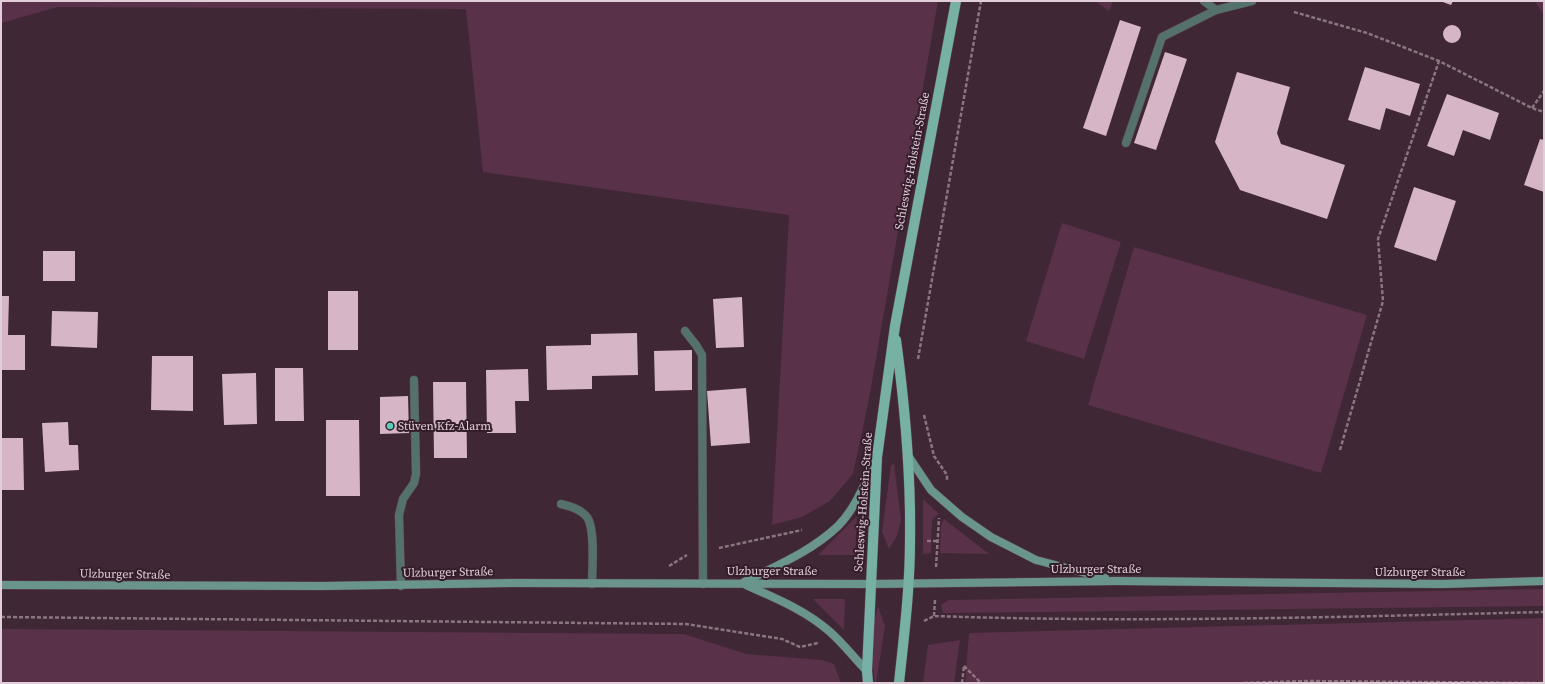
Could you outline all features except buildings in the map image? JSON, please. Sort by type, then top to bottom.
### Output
[{"type":"main road","name":"Schleswig-Holstein-Straße","points":[[868,683],[867,671],[877,457],[894,326],[956,1]]},
{"type":"main road","name":"Schleswig-Holstein-Straße","points":[[894,326],[905,404],[909,457],[910,542],[906,623],[899,683]]},
{"type":"main road","points":[[742,583],[801,553],[838,526],[858,498],[877,457]]},
{"type":"main road","points":[[909,457],[931,490],[944,503],[992,537],[1036,560],[1118,581]]},
{"type":"main road","name":"Ulzburger Straße","points":[[1,585],[401,586],[516,583],[871,584],[908,582],[1118,581],[1443,584],[1544,582]]},
{"type":"main road","points":[[742,583],[790,604],[829,631],[867,671]]},
{"type":"lane","points":[[1204,1],[1216,10]]},
{"type":"lane","points":[[1126,143],[1162,37],[1216,10],[1252,1]]},
{"type":"lane","points":[[685,332],[702,355],[703,584]]},
{"type":"lane","points":[[401,586],[399,515],[403,499],[414,483],[416,474],[414,380]]},
{"type":"lane","points":[[561,504],[576,508],[587,516],[592,526],[592,584]]},
{"type":"path","points":[[917,360],[981,1]]},
{"type":"path","points":[[1294,12],[1367,33],[1439,61],[1532,108],[1544,112]]},
{"type":"path","points":[[1340,450],[1382,301],[1378,239],[1439,61]]},
{"type":"path","points":[[1532,108],[1544,91]]},
{"type":"path","points":[[924,413],[934,456],[947,475],[944,503],[938,521],[934,616]]},
{"type":"path","points":[[906,623],[919,624],[934,616],[1054,620],[1544,612]]},
{"type":"path","points":[[1,617],[686,624],[782,639],[800,647],[820,643],[829,631]]},
{"type":"path","points":[[962,683],[964,666],[981,683]]},
{"type":"path","points":[[1244,683],[1307,681],[1544,683]]},
{"type":"shaded area","points":[[1,1],[938,1],[869,399],[853,474],[830,501],[802,517],[772,525],[789,215],[483,172],[466,9],[58,7],[1,23]]},
{"type":"shaded area","points":[[1095,1],[1113,1],[1109,11]]},
{"type":"shaded area","points":[[1535,1],[1544,1],[1544,16]]},
{"type":"shaded area","points":[[1062,223],[1121,242],[1084,359],[1026,341]]},
{"type":"shaded area","points":[[1134,247],[1367,315],[1321,473],[1088,405]]},
{"type":"shaded area","points":[[894,464],[901,520],[897,536],[889,549],[882,532],[891,465]]},
{"type":"shaded area","points":[[923,499],[939,514],[932,520],[931,553],[923,554]]},
{"type":"shaded area","points":[[857,516],[855,555],[818,555]]},
{"type":"shaded area","points":[[944,518],[989,554],[940,553],[941,526]]},
{"type":"shaded area","points":[[1544,589],[1544,606],[943,613],[941,605],[948,600]]},
{"type":"shaded area","points":[[813,599],[845,599],[844,630]]},
{"type":"shaded area","points":[[878,606],[885,626],[875,683],[872,635]]},
{"type":"shaded area","points":[[1544,618],[1544,683],[965,683],[969,633]]},
{"type":"shaded area","points":[[1,629],[684,634],[746,654],[822,660],[834,664],[841,683],[1,683]]},
{"type":"shaded area","points":[[960,640],[954,683],[923,683],[928,645]]},
{"type":"place","name":"Stüven Kfz-Alarm","points":[[390,426]]}]
